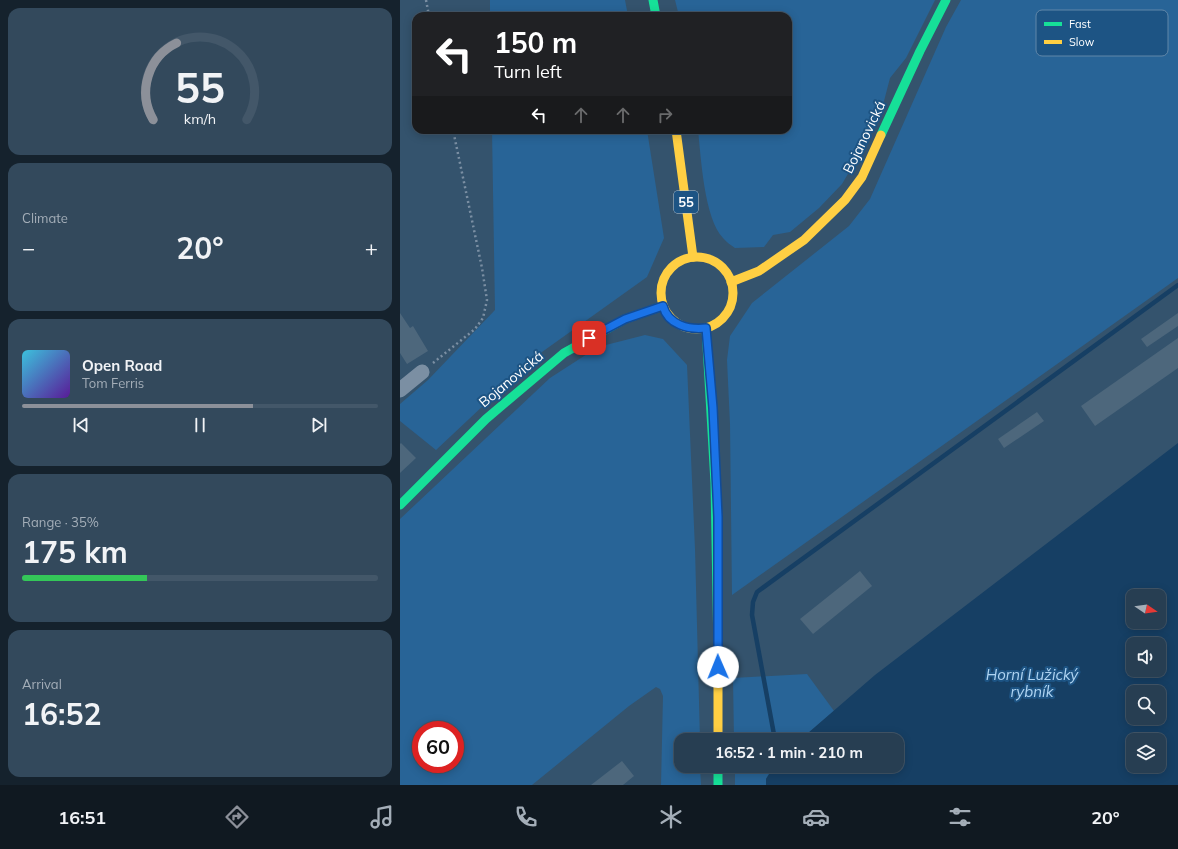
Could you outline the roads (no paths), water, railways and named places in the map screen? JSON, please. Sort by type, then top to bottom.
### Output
[{"type":"main road","points":[[653,0],[655,12]]},
{"type":"main road","name":"Bojanovická","points":[[731,282],[759,271],[804,240],[845,200],[862,177],[920,51],[946,0]]},
{"type":"main road","name":"55","points":[[677,134],[693,257]]},
{"type":"main road","points":[[693,257],[708,259],[718,264],[726,272],[731,282],[733,293],[731,304],[726,314],[718,323],[706,328],[694,330],[682,327],[671,320],[660,297],[661,285],[666,273],[675,264],[686,258],[693,257]]},
{"type":"main road","name":"Bojanovická","points":[[400,505],[486,418],[564,353],[625,319],[663,306]]},
{"type":"main road","points":[[706,328],[713,408],[718,517],[718,733]]},
{"type":"main road","points":[[718,773],[718,785]]},
{"type":"street","points":[[400,390],[422,372]]},
{"type":"water","name":"Horní Lužický rybník","points":[[1178,443],[1178,785],[766,785],[766,779],[770,773],[904,773],[904,733],[808,733],[875,675]]},
{"type":"waterway","points":[[774,733],[752,615],[753,602],[757,592],[1178,285]]}]
